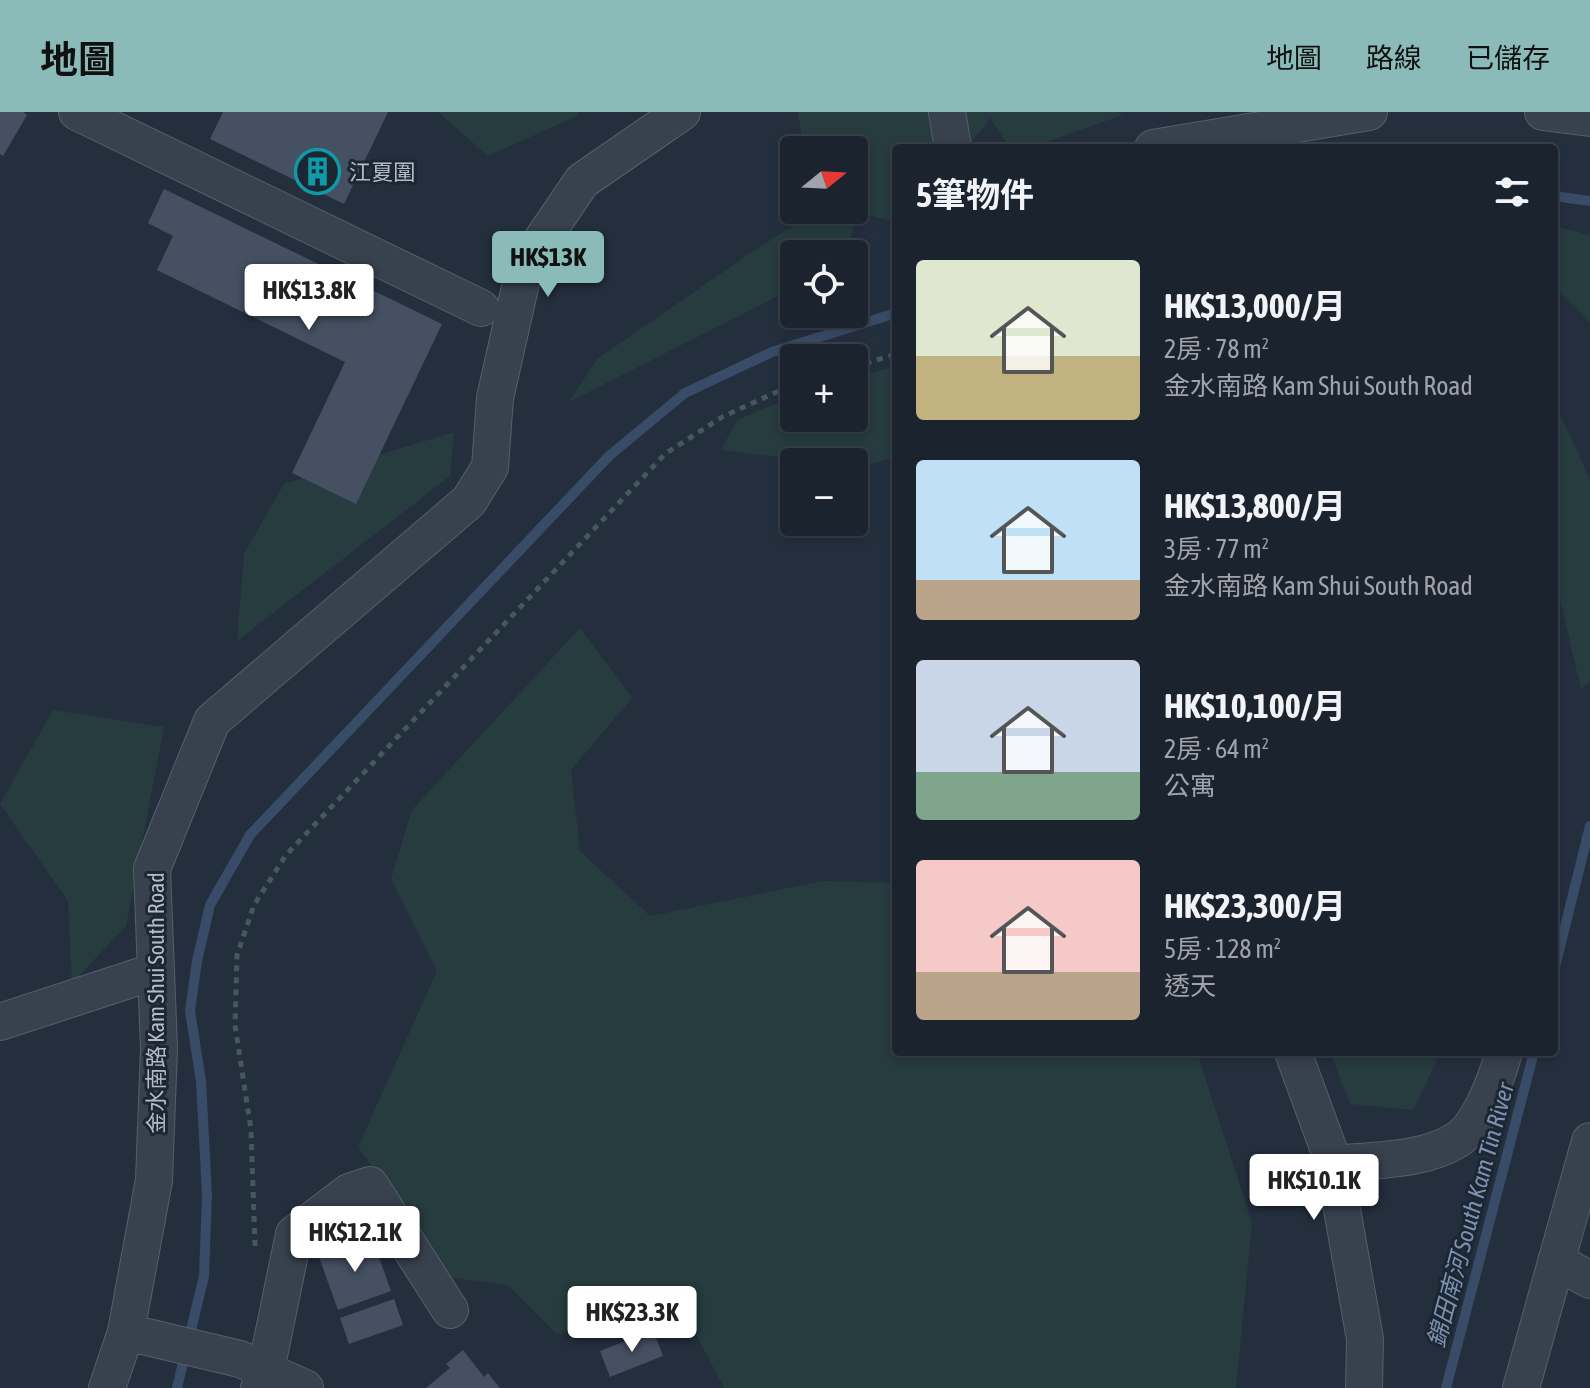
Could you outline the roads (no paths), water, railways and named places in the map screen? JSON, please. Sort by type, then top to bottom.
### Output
[{"type":"street","points":[[77,112],[481,308]]},
{"type":"street","name":"金水南路 Kam Shui South Road","points":[[107,1388],[126,1332],[154,1180],[159,1048],[152,869],[212,721],[469,501],[490,467],[495,398],[525,265],[582,181],[680,112]]},
{"type":"street","points":[[947,112],[952,144]]},
{"type":"street","points":[[1177,144],[1369,112]]},
{"type":"street","points":[[1543,112],[1590,118]]},
{"type":"street","points":[[0,1022],[156,971]]},
{"type":"street","points":[[1294,1056],[1334,1164],[1365,1339],[1364,1388]]},
{"type":"street","points":[[1334,1164],[1428,1152],[1459,1139],[1477,1117],[1498,1074],[1503,1056]]},
{"type":"street","points":[[1521,1388],[1590,1141]]},
{"type":"street","points":[[255,1372],[294,1234],[349,1192],[370,1185],[450,1310]]},
{"type":"street","points":[[1556,1261],[1590,1280]]},
{"type":"street","points":[[126,1332],[305,1388]]},
{"type":"waterway","points":[[1558,197],[1590,201]]},
{"type":"waterway","points":[[177,1388],[204,1276],[207,1195],[201,1081],[190,1011],[210,905],[250,835],[609,456],[685,393],[772,352],[892,314]]},
{"type":"waterway","name":"錦田南河 South Kam Tin River","points":[[1558,955],[1590,826]]},
{"type":"waterway","name":"錦田南河 South Kam Tin River","points":[[1446,1388],[1533,1056]]},
{"type":"place","name":"江夏圍","points":[[318,172]]}]
